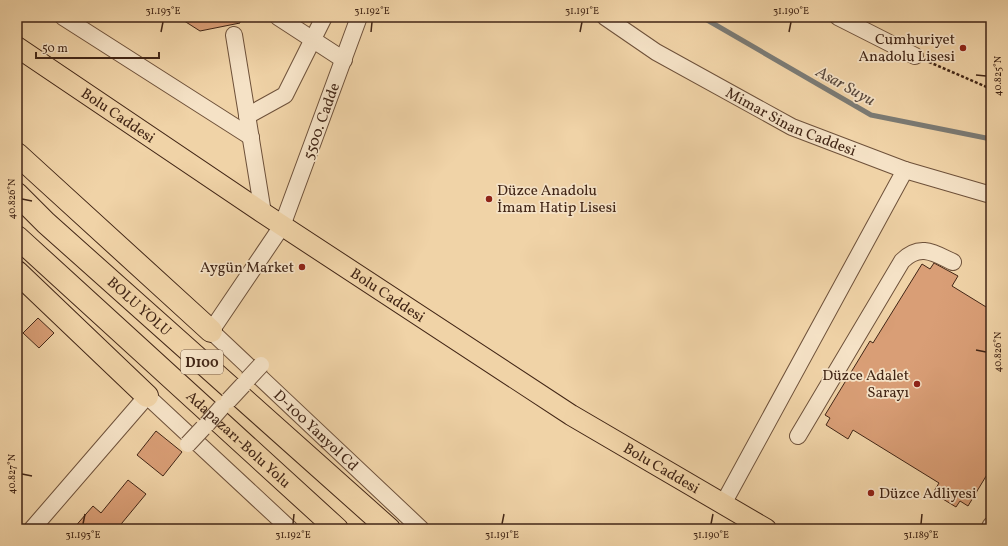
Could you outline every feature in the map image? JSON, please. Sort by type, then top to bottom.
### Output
[{"type":"highway","points":[[17,154],[211,331]]},
{"type":"highway","name":"BOLU YOLU","points":[[17,194],[46,223],[389,529]]},
{"type":"highway","name":"Adapazarı-Bolu Yolu","points":[[17,237],[337,529]]},
{"type":"highway","points":[[17,272],[147,396]]},
{"type":"main road","name":"Bolu Caddesi","points":[[17,47],[282,226],[571,415],[764,528]]},
{"type":"street","points":[[62,17],[251,137]]},
{"type":"street","points":[[278,17],[344,60]]},
{"type":"street","points":[[247,116],[285,95],[324,17]]},
{"type":"street","name":"5500. Cadde","points":[[211,331],[282,226],[360,17]]},
{"type":"street","name":"Mimar Sinan Caddesi","points":[[605,17],[656,52],[792,127],[905,170],[991,195]]},
{"type":"street","points":[[838,17],[915,56]]},
{"type":"street","points":[[234,35],[263,213]]},
{"type":"street","points":[[723,504],[905,170]]},
{"type":"street","points":[[798,436],[902,261],[913,252],[920,250],[927,251],[953,262]]},
{"type":"street","name":"D-100 Yanyol Cd","points":[[211,331],[421,529]]},
{"type":"street","points":[[188,444],[262,365]]},
{"type":"street","points":[[32,529],[147,396],[290,529]]},
{"type":"street","points":[[989,529],[991,525]]},
{"type":"path","points":[[915,56],[991,89]]},
{"type":"building","points":[[178,17],[239,17],[240,23],[200,31]]},
{"type":"building","name":"Düzce Adalet Sarayı","points":[[934,263],[958,276],[952,286],[991,310],[991,468],[968,506],[960,501],[956,507],[933,493],[939,483],[853,430],[848,439],[826,425],[830,418],[825,415],[870,341],[873,343],[922,264],[930,269]]},
{"type":"building","points":[[38,318],[54,333],[39,348],[23,333]]},
{"type":"building","points":[[156,431],[182,452],[163,476],[137,455]]},
{"type":"building","points":[[128,480],[146,494],[117,529],[73,529],[93,506],[101,513]]},
{"type":"waterway","name":"Asar Suyu","points":[[702,17],[871,115],[991,139]]},
{"type":"place","name":"Cumhuriyet Anadolu Lisesi","points":[[963,48]]},
{"type":"place","name":"Düzce Anadolu İmam Hatip Lisesi","points":[[489,199]]},
{"type":"place","name":"Aygün Market","points":[[302,267]]},
{"type":"place","name":"Düzce Adalet Sarayı","points":[[917,384]]},
{"type":"place","name":"Düzce Adliyesi","points":[[871,493]]}]
